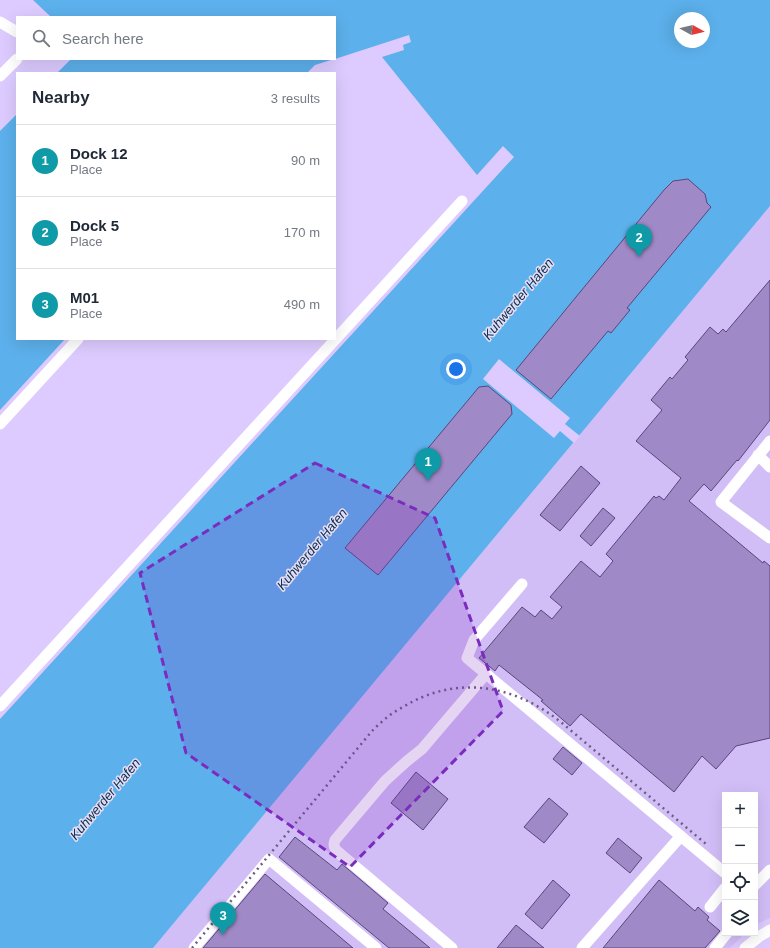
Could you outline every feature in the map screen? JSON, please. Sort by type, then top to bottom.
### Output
[{"type":"street","points":[[0,22],[16,31]]},
{"type":"street","points":[[0,76],[16,60]]},
{"type":"street","points":[[336,339],[462,201]]},
{"type":"street","points":[[0,424],[77,340]]},
{"type":"street","points":[[0,706],[335,340]]},
{"type":"street","points":[[769,535],[721,502],[770,441]]},
{"type":"street","points":[[758,456],[770,467]]},
{"type":"street","points":[[522,584],[474,640],[466,658],[722,870]]},
{"type":"street","points":[[452,948],[337,851],[334,848],[334,843],[385,781],[422,749],[486,674]]},
{"type":"street","points":[[582,948],[681,836]]},
{"type":"street","points":[[194,948],[269,859],[376,948]]},
{"type":"street","points":[[758,881],[770,870]]},
{"type":"street","points":[[710,907],[722,892]]},
{"type":"street","points":[[745,948],[770,930]]},
{"type":"street","points":[[714,948],[724,936]]},
{"type":"highlighted area","points":[[315,463],[435,518],[503,711],[350,867],[186,753],[140,573]]},
{"type":"shaded area","points":[[770,206],[770,918],[758,924],[758,792],[722,792],[722,936],[742,936],[730,948],[153,948]]},
{"type":"water","name":"Kuhwerder Hafen","points":[[33,0],[770,0],[770,206],[153,948],[0,948],[0,719],[514,157],[503,146],[477,175],[382,57],[404,50],[403,45],[411,42],[409,35],[336,59],[336,16],[50,16]]},
{"type":"water","points":[[70,60],[331,60],[315,65],[308,72],[58,72]]},
{"type":"water","points":[[16,115],[16,340],[64,340],[0,410],[0,131]]},
{"type":"pier","points":[[499,359],[570,418],[565,424],[580,436],[574,443],[560,431],[554,438],[483,379]]},
{"type":"building","points":[[688,179],[705,194],[707,203],[711,207],[627,308],[630,310],[611,333],[608,331],[551,399],[516,370],[664,190],[673,181]]},
{"type":"building","points":[[770,280],[770,420],[738,461],[737,460],[711,491],[704,484],[689,501],[763,563],[764,561],[770,566],[770,738],[736,746],[716,769],[702,756],[674,792],[581,714],[570,726],[541,701],[543,700],[499,665],[495,671],[479,658],[522,607],[535,617],[541,610],[552,619],[562,607],[550,597],[581,561],[600,577],[613,561],[606,554],[654,496],[656,498],[659,496],[664,500],[681,478],[636,441],[662,410],[651,400],[670,377],[672,379],[688,360],[685,357],[710,327],[718,334],[723,329],[726,332]]},
{"type":"building","points":[[488,386],[511,405],[512,414],[378,575],[345,548],[479,387]]},
{"type":"building","points":[[581,466],[600,483],[560,531],[540,515]]},
{"type":"building","points":[[603,508],[615,518],[591,546],[580,536]]},
{"type":"building","points":[[563,747],[582,763],[572,775],[553,759]]},
{"type":"building","points":[[416,772],[448,799],[423,830],[391,803]]},
{"type":"building","points":[[549,798],[568,814],[544,843],[524,827]]},
{"type":"building","points":[[295,837],[337,870],[342,864],[388,903],[383,909],[430,948],[389,948],[279,857]]},
{"type":"building","points":[[618,838],[642,858],[630,873],[606,853]]},
{"type":"building","points":[[265,874],[353,948],[203,948]]},
{"type":"building","points":[[553,880],[570,895],[542,929],[525,914]]},
{"type":"building","points":[[659,880],[695,911],[698,907],[709,917],[707,920],[720,931],[705,948],[603,948]]},
{"type":"building","points":[[516,925],[544,948],[497,948]]},
{"type":"railway","points":[[192,948],[372,731],[386,718],[399,709],[423,697],[444,690],[485,688],[525,700],[544,710],[562,723],[706,844]]},
{"type":"place","name":"Dock 5","points":[[639,257]]},
{"type":"place","name":"Dock 12","points":[[428,481]]},
{"type":"place","name":"M01","points":[[223,935]]}]
